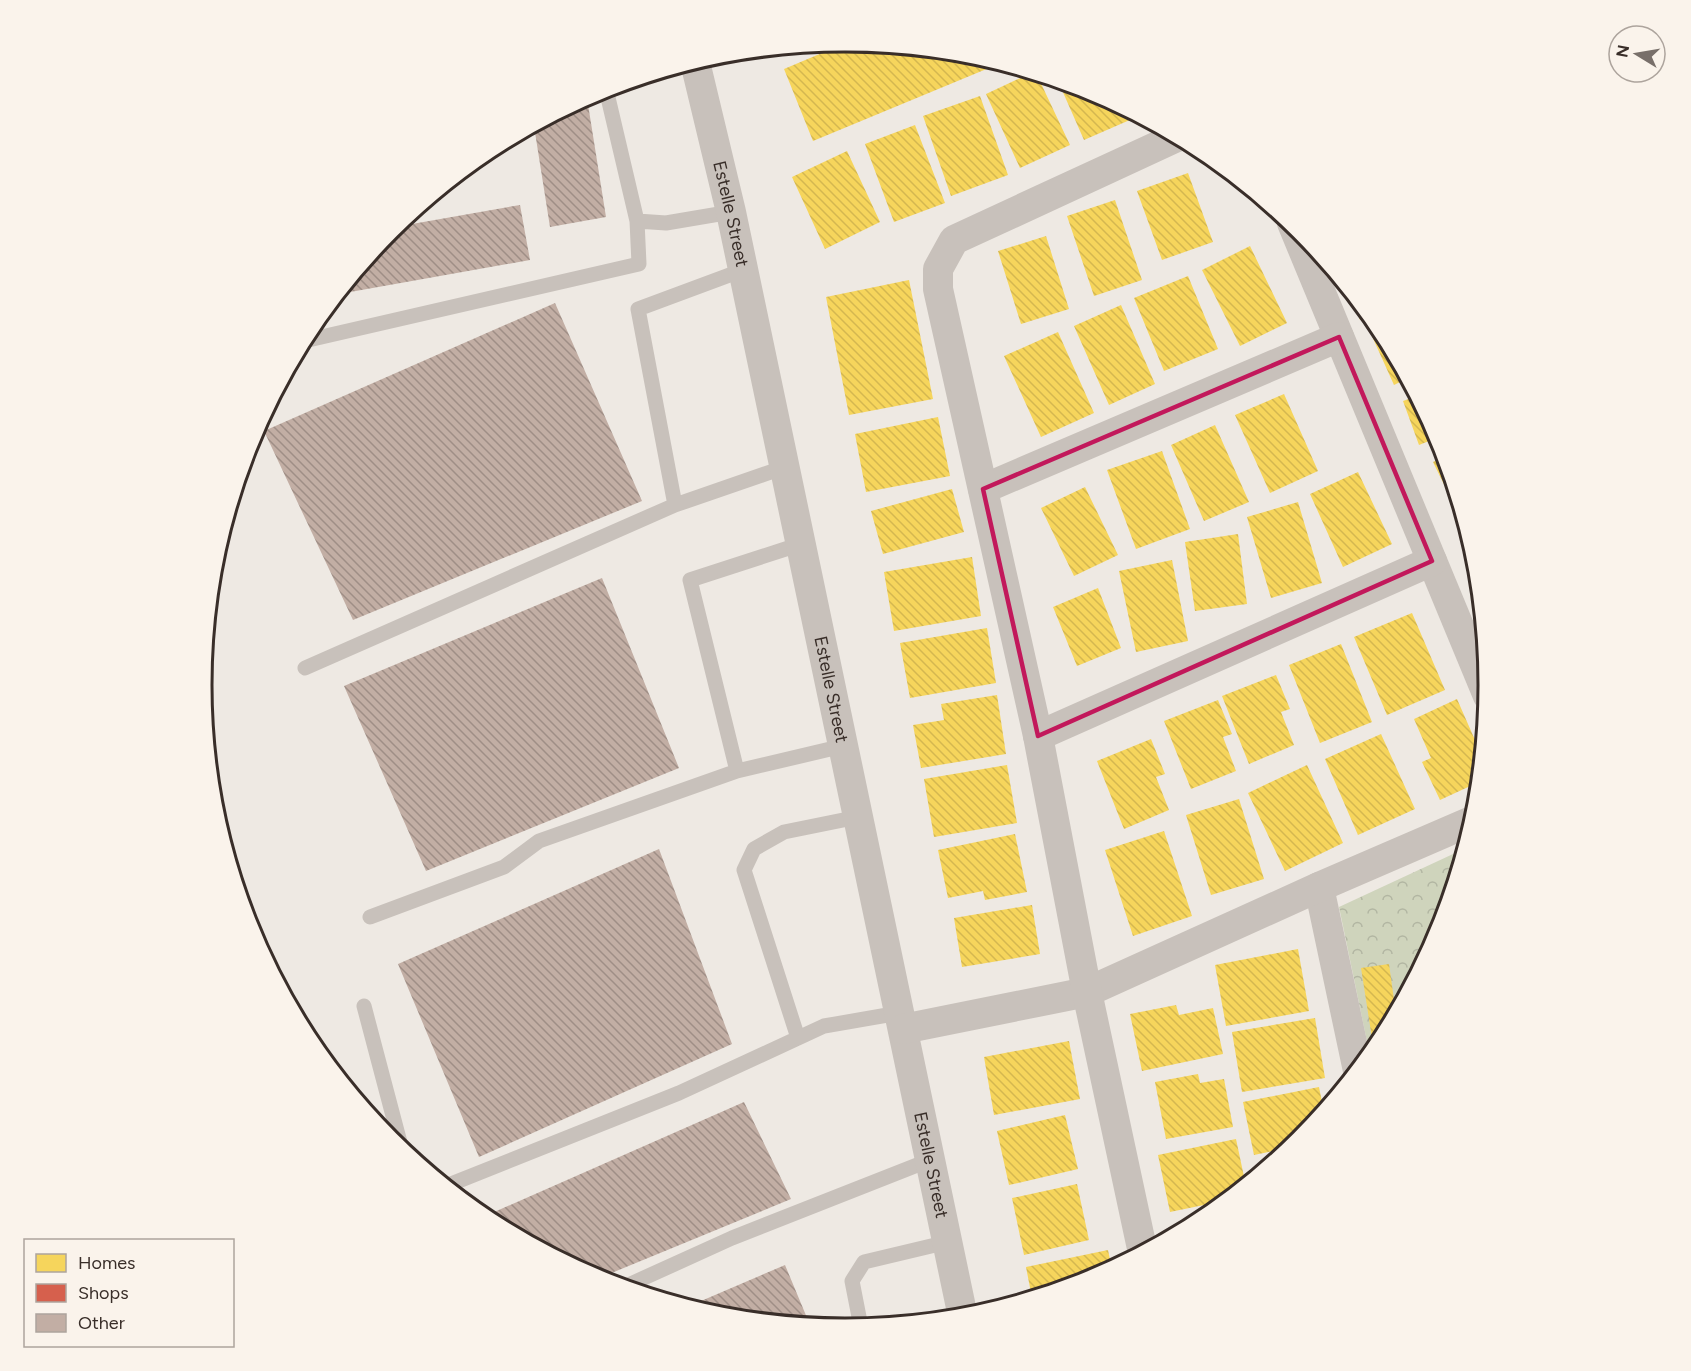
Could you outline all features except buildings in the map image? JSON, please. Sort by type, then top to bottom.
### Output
[{"type":"street","name":"Estelle Street","points":[[697,71],[731,212],[961,1307]]},
{"type":"street","points":[[1141,1245],[1087,992],[1038,736],[938,290],[938,268],[954,240],[1169,141]]},
{"type":"street","points":[[1302,248],[1478,671]]},
{"type":"street","points":[[983,489],[1339,337]]},
{"type":"street","points":[[1038,736],[1432,561]]},
{"type":"street","points":[[901,1021],[1087,992],[1462,825]]},
{"type":"street","points":[[1319,887],[1356,1060]]},
{"type":"lane","points":[[316,338],[639,264],[637,221],[608,99]]},
{"type":"lane","points":[[637,221],[666,223],[731,212]]},
{"type":"lane","points":[[675,505],[638,309],[743,270]]},
{"type":"lane","points":[[305,668],[675,505],[785,467]]},
{"type":"lane","points":[[737,771],[690,580],[801,544]]},
{"type":"lane","points":[[370,917],[504,867],[538,841],[737,771],[843,746]]},
{"type":"lane","points":[[798,1038],[744,870],[754,849],[784,832],[858,816]]},
{"type":"lane","points":[[364,1006],[397,1132]]},
{"type":"lane","points":[[454,1183],[679,1093],[824,1026],[901,1021]]},
{"type":"lane","points":[[635,1282],[732,1238],[930,1160]]},
{"type":"lane","points":[[859,1318],[852,1281],[864,1262],[948,1242]]},
{"type":"highlighted area","points":[[1339,337],[1432,561],[1038,736],[983,489]]},
{"type":"green space","points":[[1456,853],[1445,889],[1413,965],[1394,1002],[1367,1044],[1339,907]]}]
